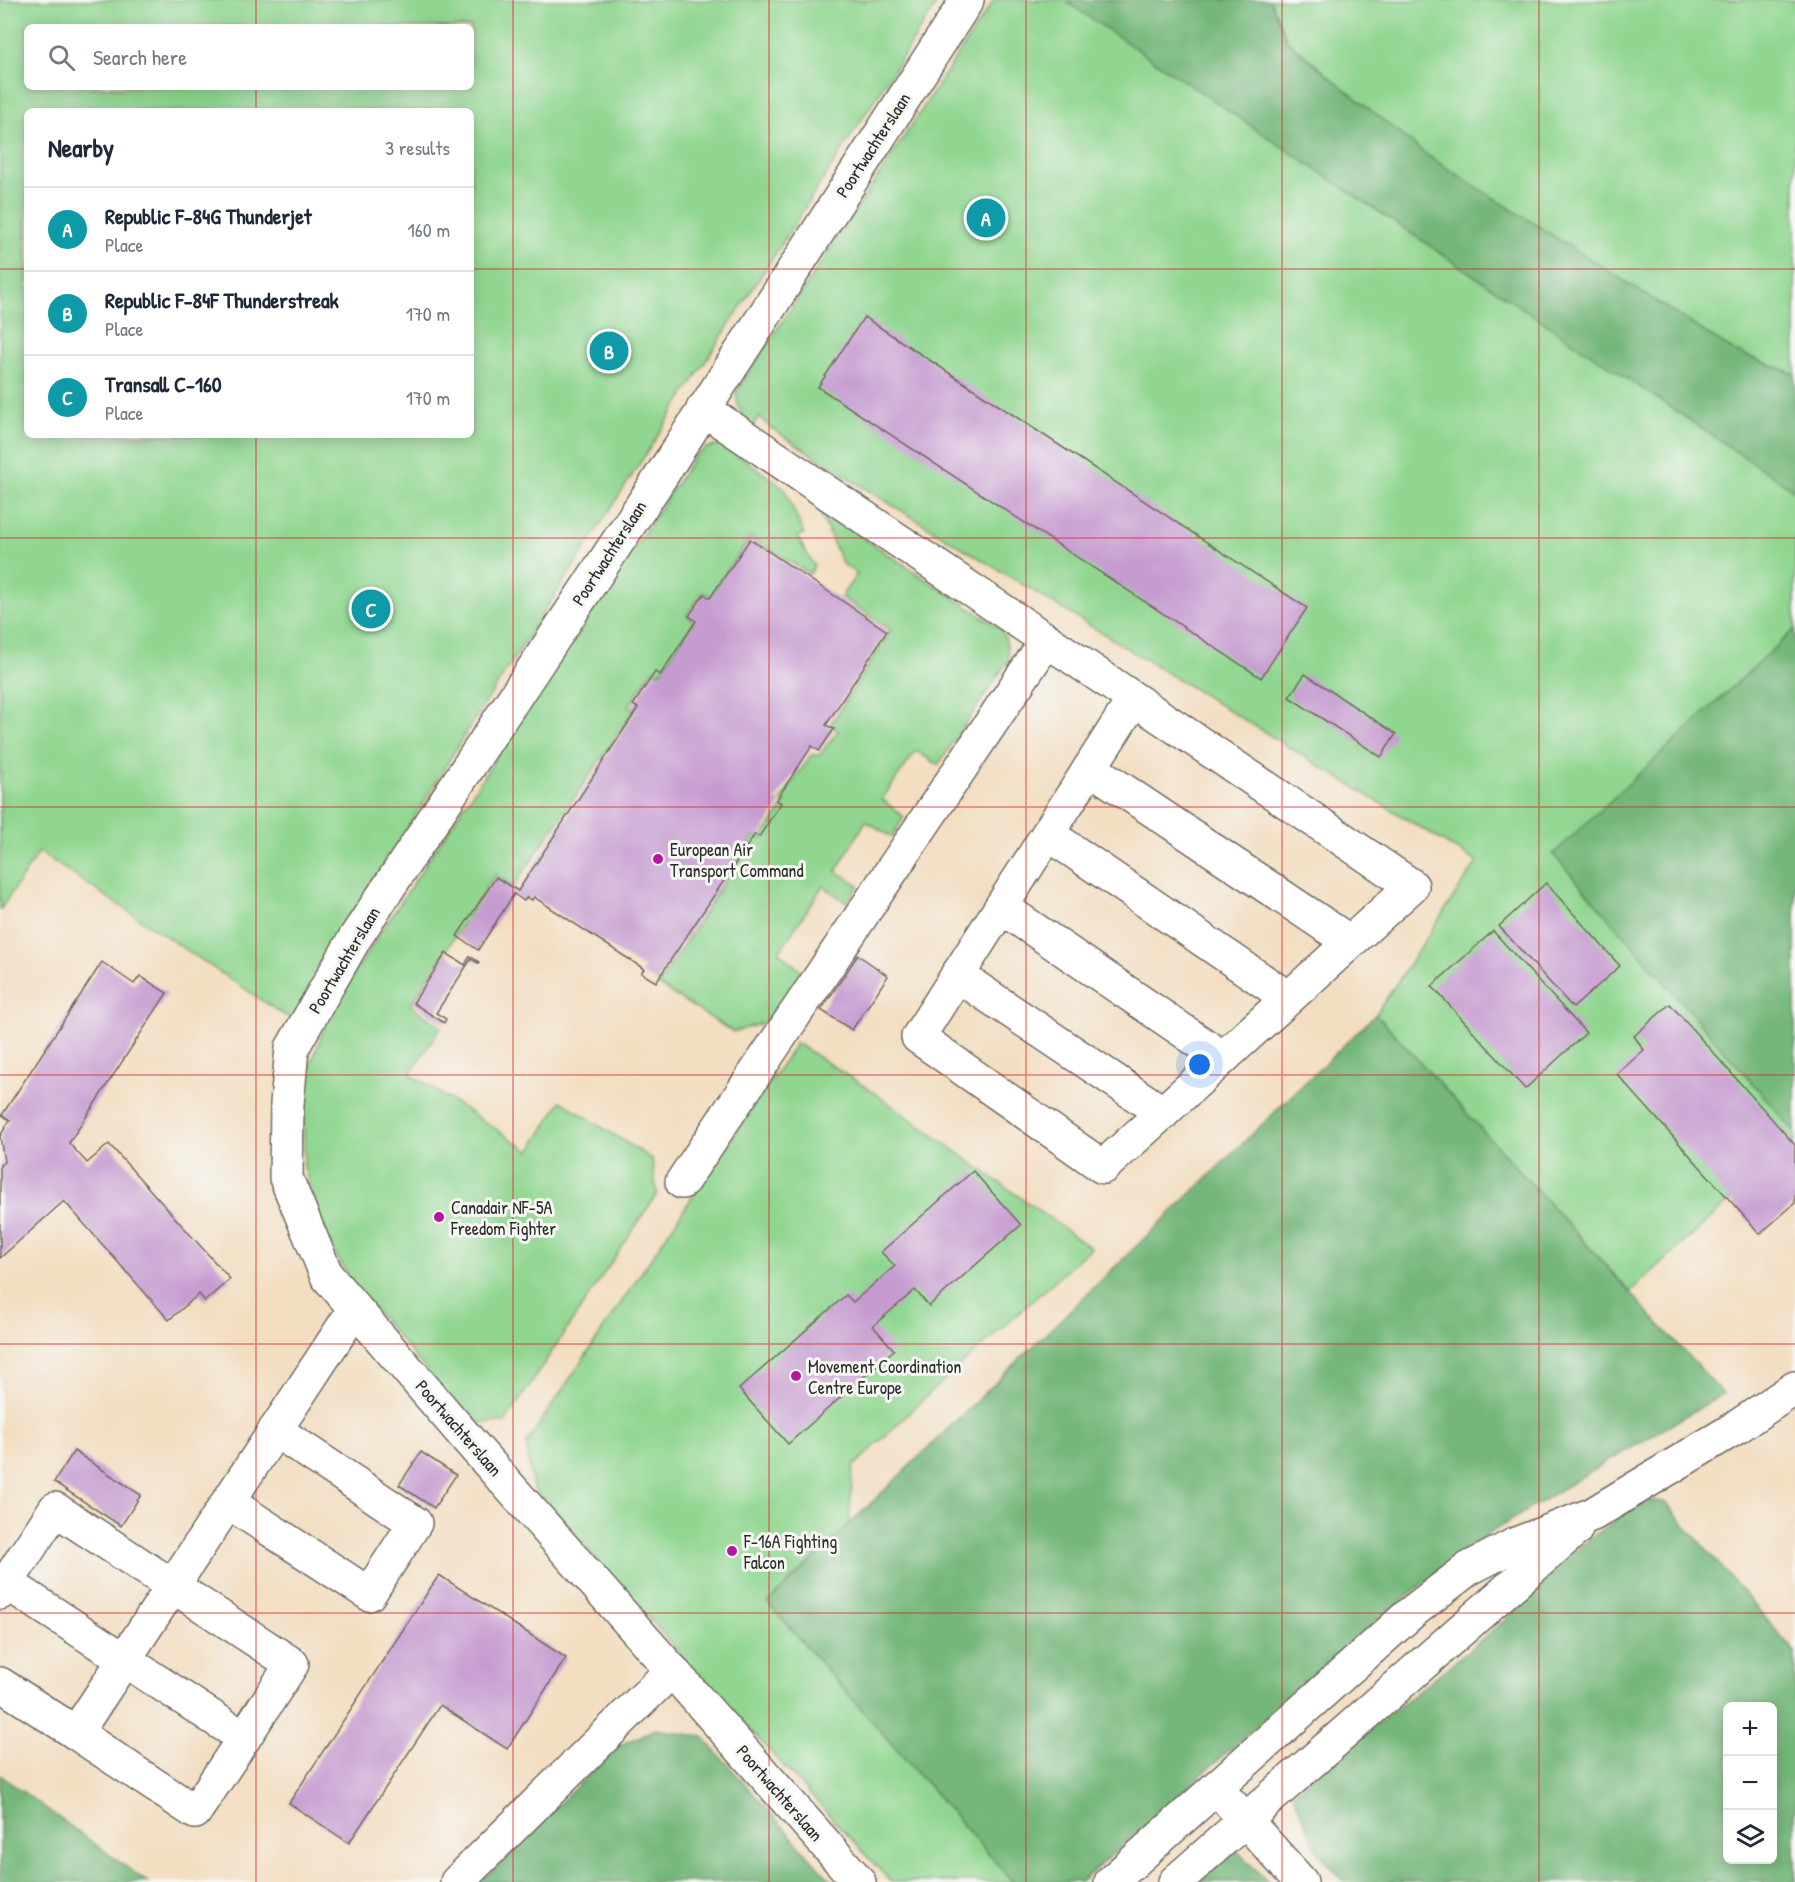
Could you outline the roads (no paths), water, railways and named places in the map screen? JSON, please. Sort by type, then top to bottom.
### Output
[{"type":"lane","name":"Poortwachterslaan","points":[[859,1882],[327,1276],[286,1178],[287,1104],[292,1048],[355,938],[703,409],[967,0]]},
{"type":"lane","points":[[703,409],[1412,886],[1103,1167],[918,1037],[1134,699]]},
{"type":"lane","points":[[682,1182],[1047,640]]},
{"type":"lane","points":[[1090,768],[1350,942]]},
{"type":"lane","points":[[1047,834],[1288,998]]},
{"type":"lane","points":[[1001,907],[1222,1058]]},
{"type":"lane","points":[[957,975],[1163,1113]]},
{"type":"lane","points":[[76,1733],[355,1309]]},
{"type":"lane","points":[[1111,1882],[1412,1612],[1468,1569],[1516,1544],[1593,1514],[1737,1427],[1795,1388]]},
{"type":"lane","points":[[228,1502],[369,1594],[415,1522],[275,1430]]},
{"type":"lane","points":[[0,1684],[195,1812],[244,1738],[292,1664],[55,1509],[3,1588],[124,1659],[244,1738]]},
{"type":"lane","points":[[1175,1882],[1593,1514]]},
{"type":"lane","points":[[457,1882],[672,1670]]},
{"type":"lane","points":[[1216,1787],[1301,1882]]},
{"type":"place","name":"Republic F-84G Thunderjet","points":[[986,218]]},
{"type":"place","name":"Republic F-84F Thunderstreak","points":[[609,351]]},
{"type":"place","name":"Transall C-160","points":[[371,609]]},
{"type":"place","name":"European Air Transport Command","points":[[658,859]]},
{"type":"place","name":"Canadair NF-5A Freedom Fighter","points":[[439,1217]]},
{"type":"place","name":"Movement Coordination Centre Europe","points":[[796,1376]]},
{"type":"place","name":"F-16A Fighting Falcon","points":[[732,1551]]}]
